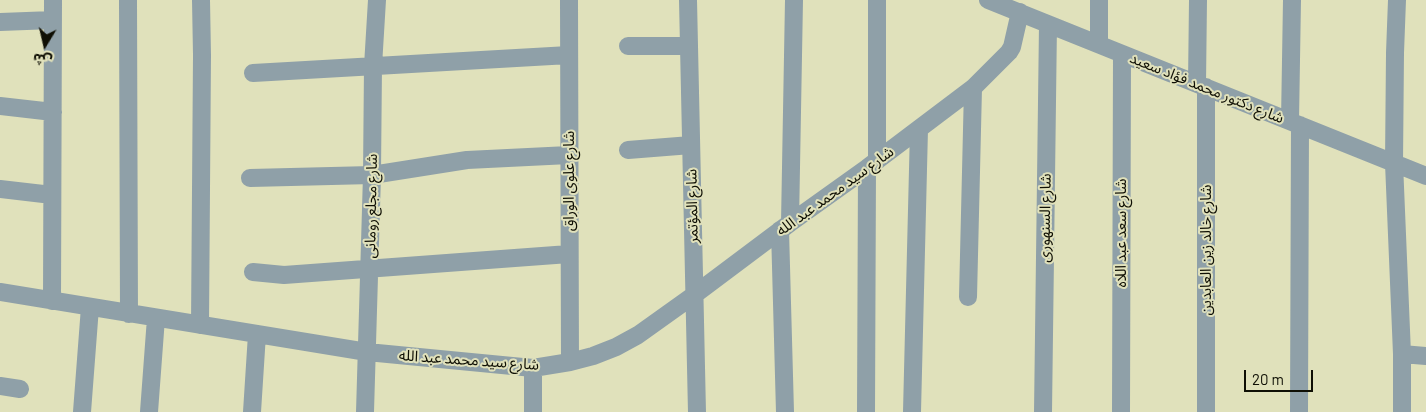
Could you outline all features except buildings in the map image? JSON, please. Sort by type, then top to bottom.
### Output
[{"type":"street","points":[[52,301],[53,0]]},
{"type":"street","points":[[128,0],[129,314]]},
{"type":"street","points":[[200,325],[201,0]]},
{"type":"street","name":"شارع مجلع رومانى","points":[[365,412],[372,175],[373,66],[377,0]]},
{"type":"street","name":"شارع علوى الوراق","points":[[569,0],[570,362]]},
{"type":"street","name":"شارع المؤتمر","points":[[688,0],[697,412]]},
{"type":"street","points":[[785,412],[785,227],[794,0]]},
{"type":"street","points":[[866,412],[877,0]]},
{"type":"street","points":[[1099,0],[1099,44]]},
{"type":"street","name":"شارع خالد زين العابدين","points":[[1198,0],[1202,85],[1206,412]]},
{"type":"street","points":[[1292,0],[1299,412]]},
{"type":"street","points":[[1397,0],[1394,163],[1402,354],[1402,412]]},
{"type":"street","name":"شارع دكتور محمد فؤاد سعيد","points":[[996,2],[1426,176]]},
{"type":"street","name":"شارع سيد محمد عبد الله","points":[[0,292],[367,352],[533,368],[593,356],[616,347],[638,335],[872,165],[973,88],[1009,52],[1012,47],[1020,12]]},
{"type":"street","points":[[0,22],[53,20]]},
{"type":"street","name":"شارع السنهورى","points":[[1043,412],[1048,24]]},
{"type":"street","points":[[628,46],[689,46]]},
{"type":"street","name":"شارع سعد عبد اللاه","points":[[1121,412],[1122,54]]},
{"type":"street","points":[[253,73],[569,55]]},
{"type":"street","points":[[968,297],[973,88]]},
{"type":"street","points":[[0,106],[53,112]]},
{"type":"street","points":[[912,412],[919,129]]},
{"type":"street","points":[[628,150],[691,145]]},
{"type":"street","points":[[250,178],[372,175],[467,160],[569,155]]},
{"type":"street","points":[[0,189],[52,195]]},
{"type":"street","points":[[253,272],[284,275],[569,254]]},
{"type":"street","points":[[82,412],[90,307]]},
{"type":"street","points":[[149,412],[156,318]]},
{"type":"street","points":[[252,412],[257,334]]},
{"type":"street","points":[[1402,354],[1426,356]]},
{"type":"street","points":[[533,368],[533,412]]},
{"type":"street","points":[[0,386],[20,389]]}]
